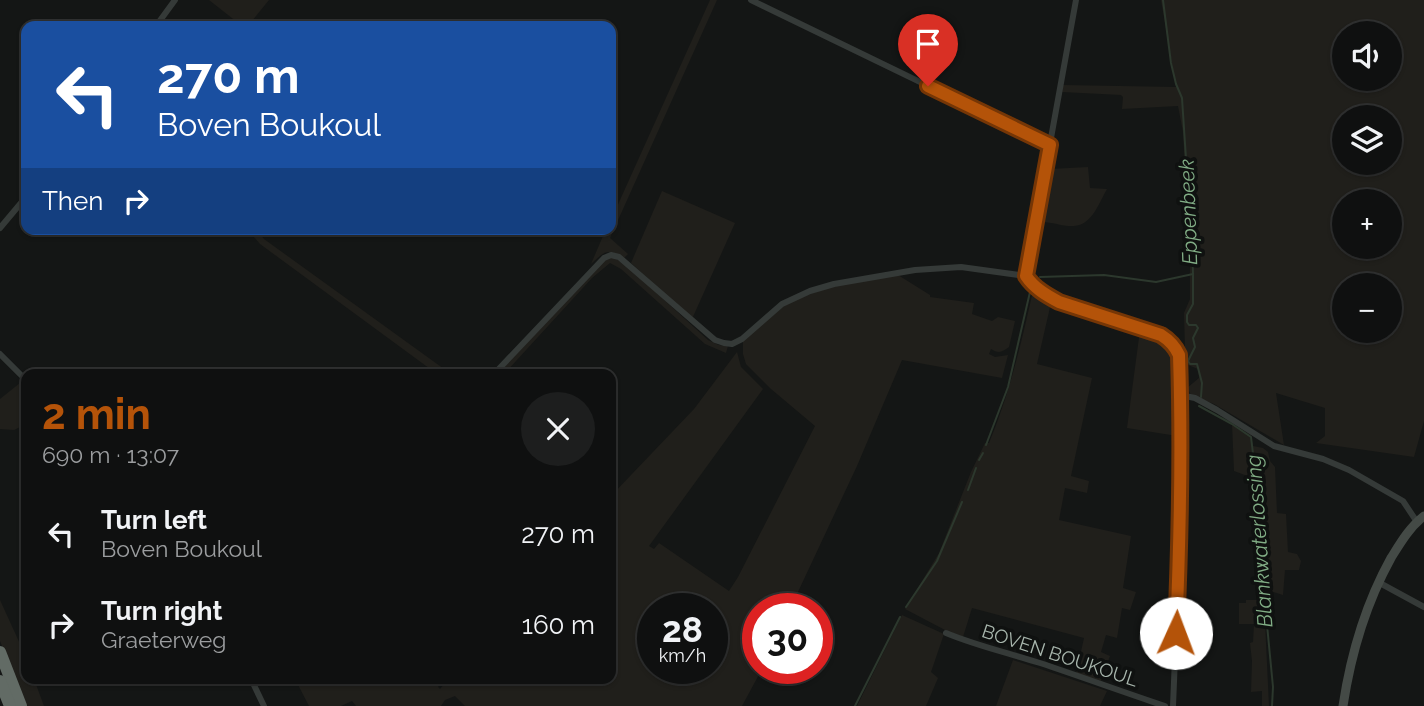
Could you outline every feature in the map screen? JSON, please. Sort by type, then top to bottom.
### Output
[{"type":"highway","points":[[0,652],[22,706]]},
{"type":"highway","points":[[0,681],[10,706]]},
{"type":"street","points":[[160,21],[176,0]]},
{"type":"street","points":[[751,0],[1050,145]]},
{"type":"street","points":[[1028,279],[1076,0]]},
{"type":"street","points":[[0,228],[21,203]]},
{"type":"street","points":[[499,369],[604,258],[611,255],[618,257],[715,340],[724,344],[742,340],[782,304],[810,291],[834,284],[915,270],[961,267],[1028,279],[1045,295],[1059,302],[1161,335],[1169,340],[1179,355],[1180,536],[1173,706]]},
{"type":"street","points":[[0,354],[21,375]]},
{"type":"street","points":[[1180,395],[1195,398],[1274,446],[1323,459],[1349,470],[1403,502],[1420,519],[1405,533],[1378,582],[1356,640],[1343,706]]},
{"type":"street","points":[[1378,582],[1424,607]]},
{"type":"street","name":"BOVEN BOUKOUL","points":[[946,633],[972,644],[1035,662],[1165,706]]},
{"type":"street","points":[[253,684],[264,706]]},
{"type":"shaded area","points":[[209,0],[269,0],[252,21],[236,21]]},
{"type":"shaded area","points":[[710,0],[717,0],[616,225],[616,209]]},
{"type":"shaded area","points":[[1161,0],[1424,0],[1424,421],[1414,457],[1316,443],[1325,436],[1325,408],[1276,393],[1284,445],[1214,404],[1191,395],[1187,388],[1199,378],[1198,369],[1188,365],[1185,350],[1184,313],[1190,299],[1190,268],[1183,132],[1178,106],[1122,109],[1121,95],[1062,92],[1063,85],[1176,87]]},
{"type":"shaded area","points":[[1088,167],[1090,188],[1107,189],[1090,218],[1074,226],[1039,222],[1050,169]]},
{"type":"shaded area","points":[[662,191],[735,223],[692,319],[631,263]]},
{"type":"shaded area","points":[[252,235],[260,235],[444,369],[430,369],[260,244]]},
{"type":"shaded area","points":[[603,235],[611,235],[610,238],[628,254],[624,258],[606,252],[591,264]]},
{"type":"shaded area","points":[[613,257],[625,264],[708,340],[728,346],[726,353],[705,344],[621,269],[610,263],[592,278],[509,369],[501,369],[604,259]]},
{"type":"shaded area","points":[[898,275],[930,297],[974,303],[972,314],[992,321],[998,317],[1015,321],[1009,347],[1000,352],[991,349],[989,354],[995,357],[1008,355],[1002,378],[902,360],[857,466],[797,593],[742,593],[742,684],[754,684],[742,706],[465,706],[455,696],[445,700],[441,706],[356,706],[352,701],[341,706],[309,706],[298,684],[440,684],[440,689],[444,684],[616,684],[616,491],[694,409],[737,352],[741,367],[763,389],[649,546],[654,549],[659,543],[729,591],[815,426],[746,364],[743,341],[788,302],[830,287]]},
{"type":"shaded area","points":[[1033,291],[1051,303],[1037,364],[1092,378],[1071,476],[1089,481],[1087,493],[1065,488],[1059,520],[1131,536],[1123,588],[1136,592],[1130,610],[1122,608],[1117,638],[1106,635],[1101,652],[1110,656],[1101,681],[1076,674],[1084,638],[972,608],[963,637],[905,609],[939,553],[971,472],[985,443],[989,443],[1009,386]]},
{"type":"shaded area","points":[[1140,330],[1167,342],[1175,355],[1177,436],[1127,428]]},
{"type":"shaded area","points":[[21,384],[21,426],[14,430],[0,429],[0,399]]},
{"type":"shaded area","points":[[1232,424],[1251,435],[1253,446],[1268,452],[1275,467],[1277,513],[1286,514],[1288,552],[1297,554],[1301,561],[1299,570],[1285,570],[1283,595],[1263,589],[1258,496],[1253,493],[1253,478],[1234,471]]},
{"type":"shaded area","points":[[0,600],[21,646],[21,684],[36,684],[44,706],[27,706],[0,641]]},
{"type":"shaded area","points":[[1246,600],[1264,600],[1269,706],[1262,706],[1262,691],[1251,692],[1250,643],[1253,642],[1254,624],[1239,624],[1239,603],[1246,603]]},
{"type":"shaded area","points":[[902,615],[944,634],[931,672],[938,678],[926,706],[857,706]]},
{"type":"shaded area","points":[[1013,660],[1107,691],[1100,706],[996,706]]},
{"type":"waterway","name":"Eppenbeek","points":[[1040,277],[1104,275],[1156,282],[1193,274],[1191,204],[1182,98],[1171,63],[1163,0]]},
{"type":"waterway","name":"Blankwaterlossing","points":[[1193,274],[1193,304],[1187,315],[1187,322],[1198,328],[1193,338],[1195,347],[1188,361],[1190,364],[1197,364],[1202,383],[1201,397]]},
{"type":"waterway","name":"Eppenbeek","points":[[986,445],[1008,387],[1030,292]]},
{"type":"waterway","name":"Blankwaterlossing","points":[[1199,406],[1251,437],[1273,687],[1272,706]]},
{"type":"waterway","name":"Eppenbeek","points":[[979,460],[983,453]]},
{"type":"waterway","name":"Eppenbeek","points":[[968,490],[976,468]]},
{"type":"waterway","name":"Eppenbeek","points":[[906,607],[937,561],[962,502]]},
{"type":"waterway","name":"Eppenbeek","points":[[855,706],[900,617]]},
{"type":"route","points":[[928,86],[1050,145],[1028,260],[1026,276],[1030,282],[1045,295],[1059,302],[1161,335],[1177,350],[1180,395],[1180,536],[1176,633]]}]
